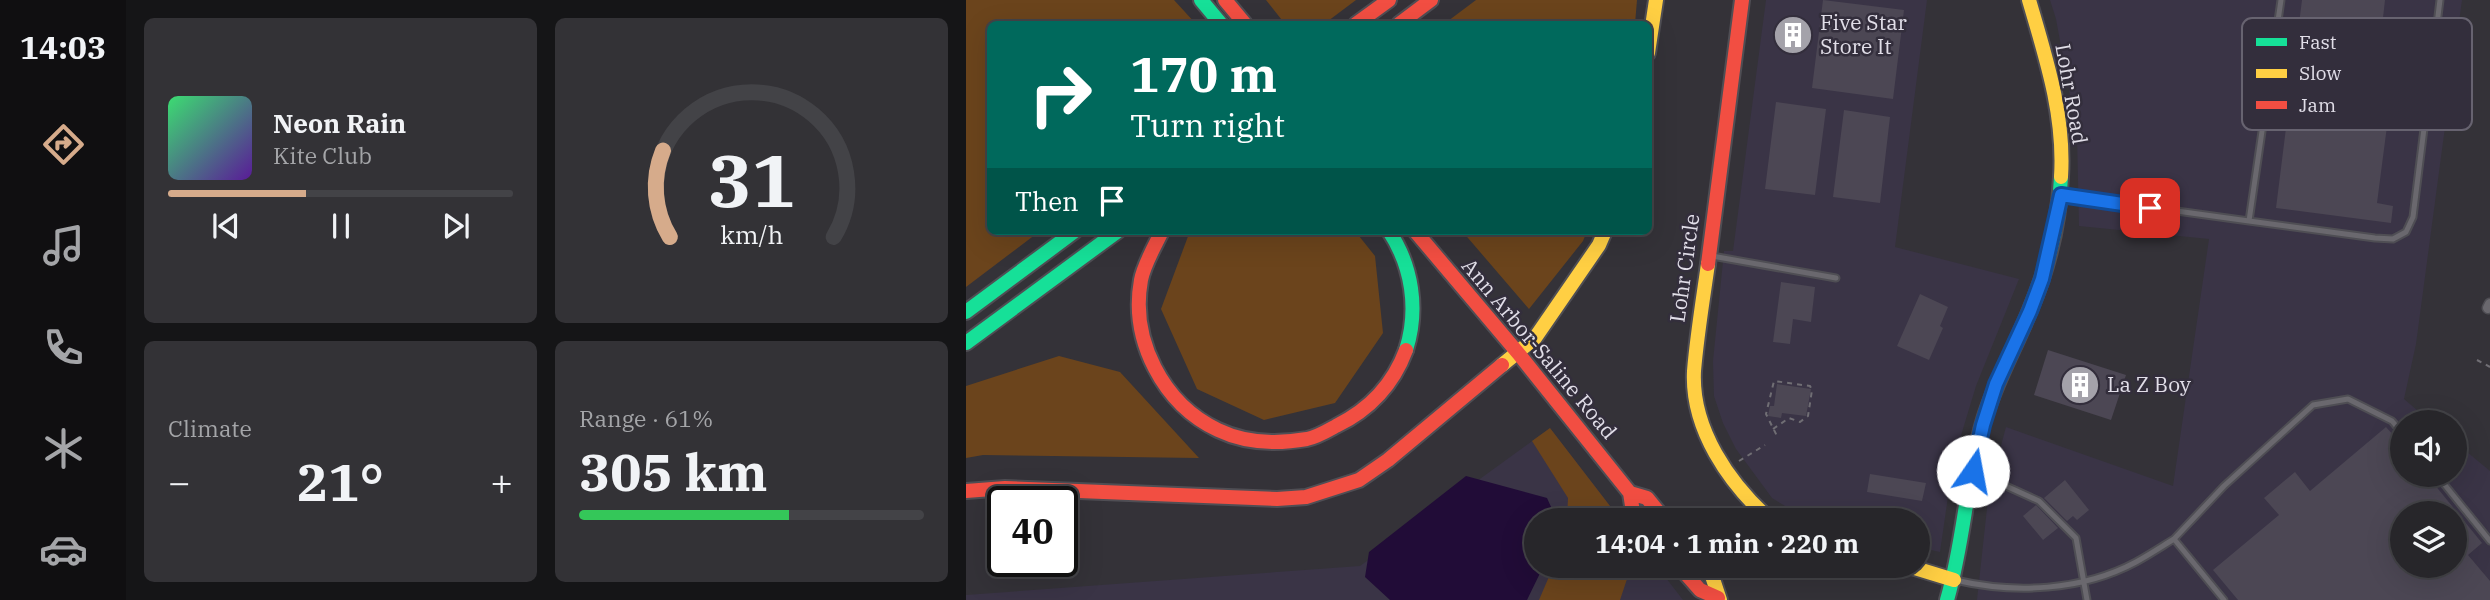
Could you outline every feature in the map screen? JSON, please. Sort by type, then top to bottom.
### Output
[{"type":"main road","points":[[1200,0],[1218,21]]},
{"type":"main road","points":[[1224,0],[1242,21]]},
{"type":"main road","points":[[1360,21],[1389,0]]},
{"type":"main road","points":[[1403,21],[1432,0]]},
{"type":"main road","points":[[1652,26],[1656,0]]},
{"type":"main road","name":"Lohr Circle","points":[[1742,0],[1694,373],[1697,407],[1708,437],[1756,508]]},
{"type":"main road","name":"Lohr Road","points":[[1947,600],[1961,552],[1983,425],[1996,384],[2042,279],[2061,195],[2059,118],[2029,0]]},
{"type":"main road","points":[[966,312],[1070,235]]},
{"type":"main road","points":[[966,343],[1113,235]]},
{"type":"main road","points":[[1159,235],[1144,270],[1139,299],[1144,346],[1153,369],[1168,391],[1201,422],[1227,435],[1251,442],[1285,443],[1313,438],[1343,426],[1365,410],[1387,386],[1404,358],[1413,303],[1403,255],[1391,235]]},
{"type":"main road","name":"Ann Arbor-Saline Road","points":[[1418,235],[1518,353],[1630,494],[1632,508]]},
{"type":"main road","points":[[966,491],[1005,488],[1277,499],[1306,497],[1359,480],[1388,460],[1535,338],[1603,235]]},
{"type":"main road","name":"Ann Arbor-Saline Road","points":[[1630,494],[1647,498],[1655,508]]},
{"type":"main road","points":[[1930,573],[1954,580]]},
{"type":"main road","points":[[1689,578],[1700,590],[1719,599]]},
{"type":"main road","points":[[1713,578],[1719,599]]},
{"type":"lane","points":[[2278,18],[2281,0]]},
{"type":"lane","points":[[2438,18],[2440,0]]},
{"type":"lane","points":[[2249,221],[2262,130]]},
{"type":"lane","points":[[2061,195],[2393,239],[2406,232],[2413,217],[2424,130]]},
{"type":"lane","points":[[1709,256],[1836,278]]},
{"type":"lane","points":[[1954,580],[1987,587],[2028,589],[2083,583],[2134,563],[2174,539],[2224,486],[2313,405],[2348,399],[2390,420]]},
{"type":"lane","points":[[1973,471],[2039,501],[2076,538],[2087,600]]},
{"type":"lane","points":[[2446,487],[2490,541]]},
{"type":"lane","points":[[2174,539],[2224,600]]},
{"type":"path","points":[[2477,360],[2490,368]]},
{"type":"path","points":[[1773,429],[1789,418],[1800,422],[1808,416],[1812,390],[1810,386],[1774,381],[1766,414],[1773,429],[1777,436],[1775,437]]},
{"type":"path","points":[[1739,461],[1765,445]]},
{"type":"shaded area","points":[[966,0],[1174,0],[1193,21],[987,21],[987,235],[1035,235],[966,287]]},
{"type":"shaded area","points":[[1266,0],[1356,0],[1328,21],[1283,21]]},
{"type":"shaded area","points":[[1476,0],[1637,0],[1635,21],[1448,21]]},
{"type":"shaded area","points":[[1766,0],[1927,0],[1895,247],[2019,279],[1976,386],[1953,462],[1940,552],[1930,550],[1930,508],[1788,508],[1772,498],[1736,449],[1714,396],[1713,361],[1724,251],[1733,251]]},
{"type":"shaded area","points":[[2050,0],[2462,0],[2460,18],[2242,18],[2242,130],[2445,130],[2416,344],[2404,399],[2417,410],[2390,410],[2390,487],[2467,487],[2467,452],[2490,471],[2490,600],[1977,600],[1989,490],[2006,427],[2173,486],[2209,239],[2079,226],[2077,134],[2056,19]]},
{"type":"shaded area","points":[[1189,235],[1358,235],[1375,256],[1383,333],[1335,403],[1264,420],[1197,389],[1161,309]]},
{"type":"shaded area","points":[[1465,235],[1585,235],[1529,309]]},
{"type":"shaded area","points":[[1059,356],[1120,372],[1199,458],[983,455],[966,458],[966,386]]},
{"type":"shaded area","points":[[1550,428],[1612,508],[1524,508],[1524,578],[1666,578],[1683,600],[966,600],[966,595],[1360,566]]},
{"type":"shaded area","points":[[1550,428],[1612,508],[1568,508],[1568,498],[1532,441]]},
{"type":"shaded area","points":[[1466,476],[1547,498],[1552,508],[1524,508],[1524,578],[1538,578],[1527,600],[1390,600],[1365,577],[1369,552]]},
{"type":"shaded area","points":[[1548,578],[1627,578],[1620,600],[1539,600]]},
{"type":"building","points":[[1823,0],[1904,10],[1893,99],[1812,88]]},
{"type":"building","points":[[2302,0],[2385,0],[2383,18],[2300,18]]},
{"type":"building","name":"Five Star Store It","points":[[1785,27],[1802,29],[1801,42],[1783,41]]},
{"type":"building","points":[[1776,102],[1826,109],[1815,195],[1765,189]]},
{"type":"building","points":[[1844,110],[1890,117],[1880,203],[1833,197]]},
{"type":"building","points":[[2286,130],[2386,130],[2377,203],[2393,206],[2391,223],[2276,208]]},
{"type":"building","points":[[1781,282],[1815,287],[1811,322],[1793,319],[1790,344],[1773,342]]},
{"type":"building","points":[[1920,294],[1948,307],[1940,326],[1943,328],[1929,360],[1897,346]]},
{"type":"building","name":"La Z Boy","points":[[2048,350],[2126,375],[2111,420],[2034,395]]},
{"type":"building","points":[[1777,384],[1811,389],[1806,416],[1782,413],[1781,418],[1768,416],[1770,406],[1774,406]]},
{"type":"building","points":[[2386,427],[2390,431],[2390,487],[2437,487],[2448,501],[2390,501],[2390,578],[2467,578],[2467,525],[2482,543],[2468,555],[2490,581],[2490,600],[2238,600],[2213,570],[2279,515],[2264,498],[2295,472],[2310,491]]},
{"type":"building","points":[[1870,474],[1926,483],[1922,501],[1867,492]]},
{"type":"building","points":[[2065,480],[2089,510],[2077,520],[2073,516],[2067,521],[2044,498]]},
{"type":"building","points":[[2036,505],[2058,528],[2043,540],[2023,516]]},
{"type":"traffic: fast","points":[[1201,0],[1218,21]]},
{"type":"traffic: fast","points":[[1947,600],[1977,445],[1993,394],[2042,278],[2052,245],[2061,177]]},
{"type":"traffic: fast","points":[[966,312],[1070,235]]},
{"type":"traffic: fast","points":[[966,343],[1113,235]]},
{"type":"traffic: fast","points":[[1391,235],[1403,259],[1411,288],[1412,319],[1406,350]]},
{"type":"traffic: slow","points":[[1652,26],[1656,0]]},
{"type":"traffic: slow","points":[[2029,0],[2048,65],[2057,109],[2061,177]]},
{"type":"traffic: slow","points":[[1502,365],[1535,338],[1603,235]]},
{"type":"traffic: slow","points":[[1708,264],[1694,371],[1699,414],[1706,434],[1727,472],[1758,508]]},
{"type":"traffic: slow","points":[[1930,573],[1954,580]]},
{"type":"traffic: slow","points":[[1713,578],[1720,600]]},
{"type":"traffic: jam","points":[[1225,0],[1242,21]]},
{"type":"traffic: jam","points":[[1360,21],[1389,0]]},
{"type":"traffic: jam","points":[[1403,21],[1431,0]]},
{"type":"traffic: jam","points":[[1708,264],[1742,0]]},
{"type":"traffic: jam","points":[[1160,235],[1141,280],[1139,303],[1146,347],[1155,368],[1181,404],[1198,419],[1218,430],[1239,438],[1273,442],[1296,441],[1318,435],[1348,420],[1369,404],[1387,385],[1406,350]]},
{"type":"traffic: jam","points":[[1418,235],[1518,353],[1630,493],[1632,508]]},
{"type":"traffic: jam","points":[[966,491],[1005,488],[1277,499],[1306,497],[1359,480],[1388,460],[1502,365]]},
{"type":"traffic: jam","points":[[1630,493],[1647,498],[1655,508]]},
{"type":"traffic: jam","points":[[1689,578],[1700,590],[1718,598]]},
{"type":"place","name":"Five Star Store It","points":[[1793,35]]},
{"type":"place","name":"La Z Boy","points":[[2080,385]]},
{"type":"route","points":[[1973,471],[1996,384],[2042,279],[2061,195],[2150,208]]}]
